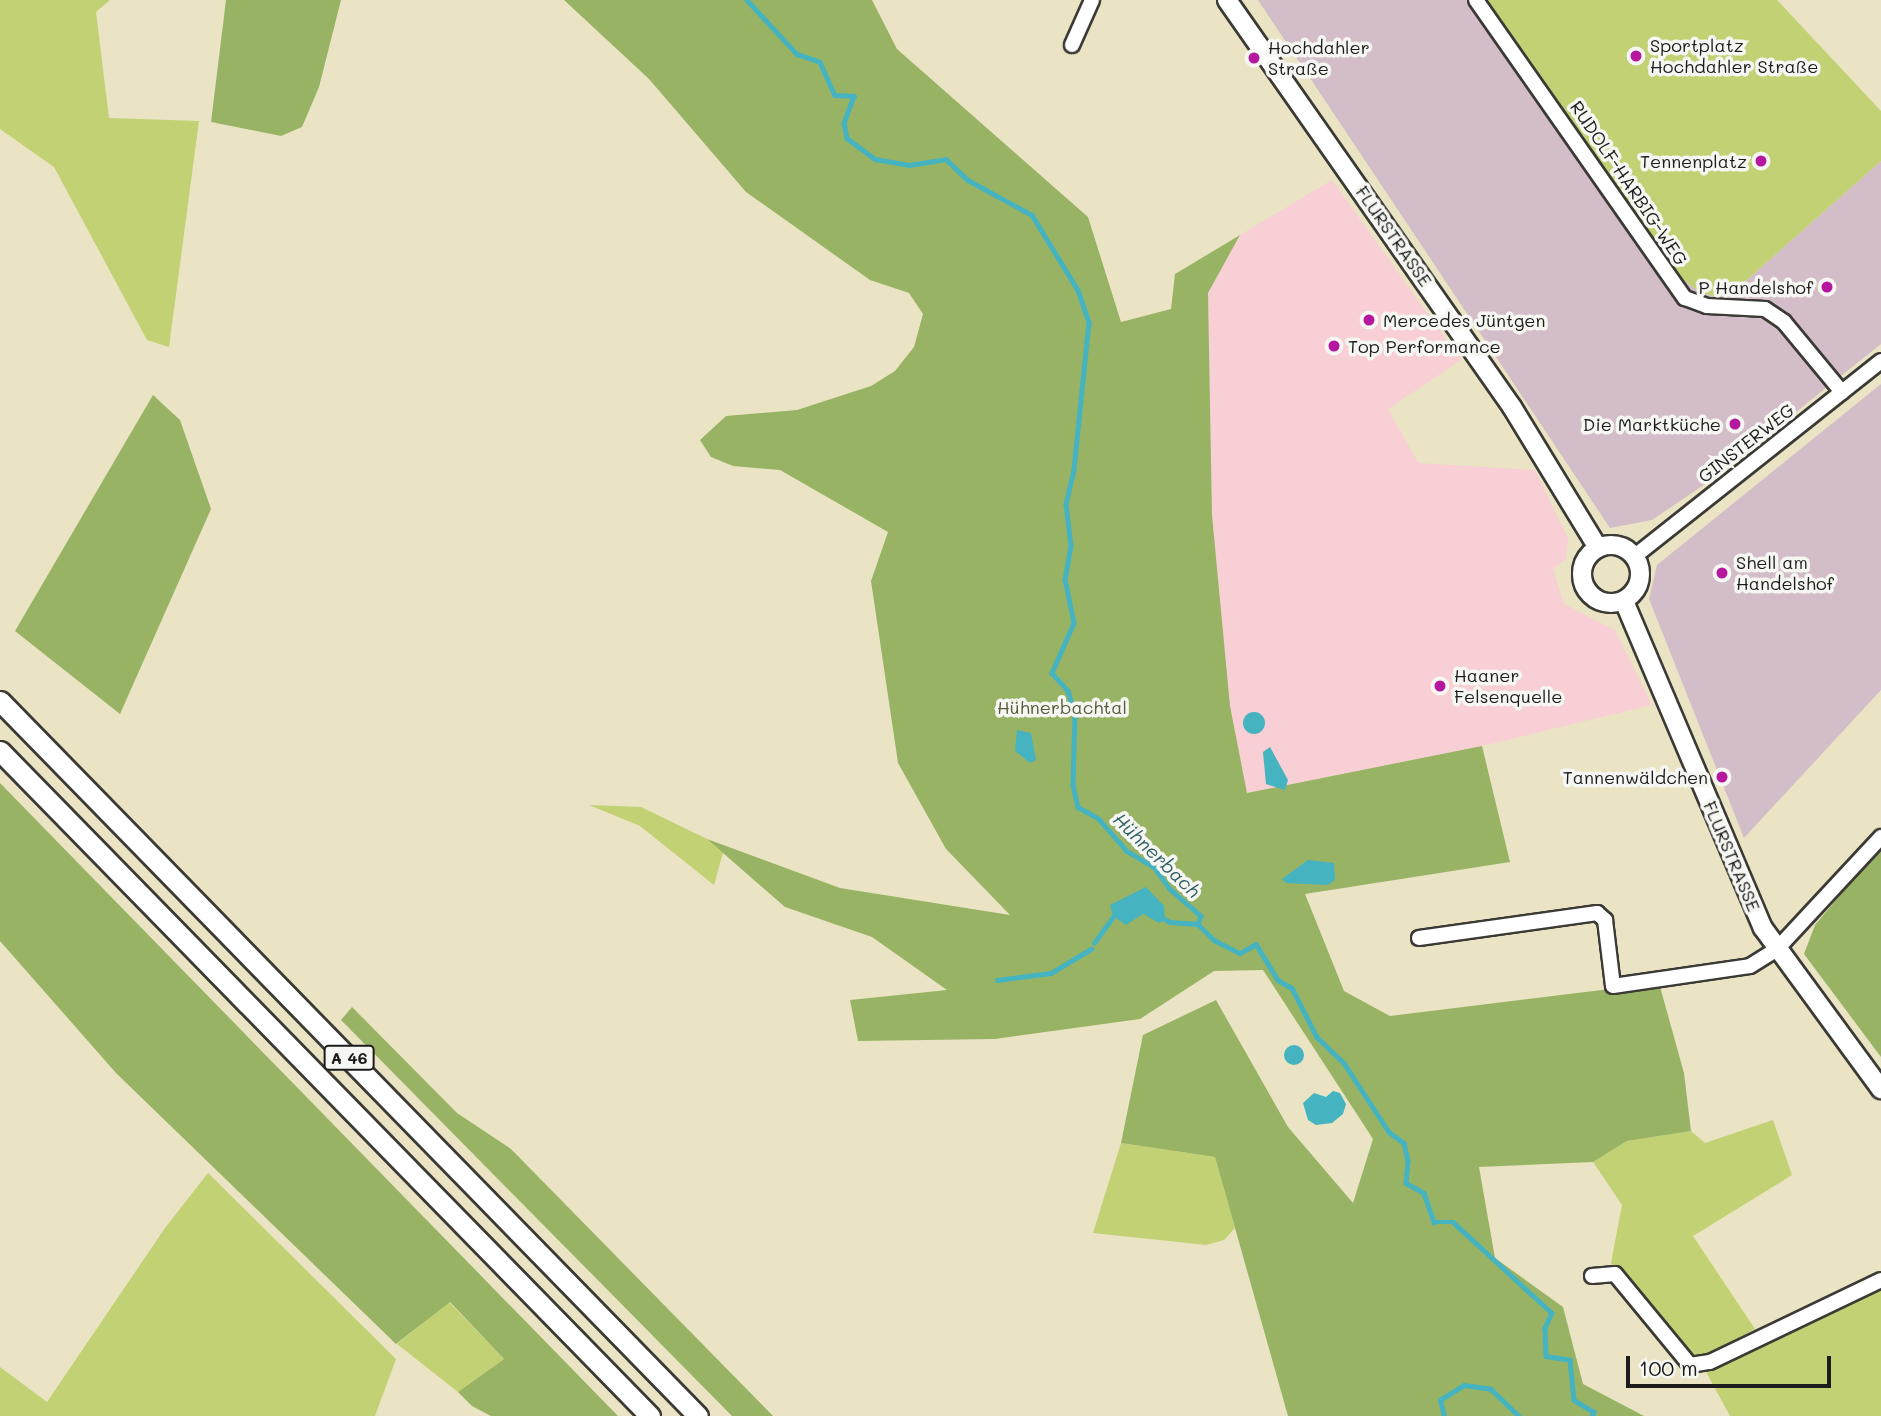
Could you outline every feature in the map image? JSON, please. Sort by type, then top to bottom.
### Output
[{"type":"highway","name":"A 46","points":[[0,701],[698,1416]]},
{"type":"highway","name":"A 46","points":[[0,751],[649,1416]]},
{"type":"main road","name":"FLURSTRASSE","points":[[1227,0],[1511,407],[1598,548]]},
{"type":"main road","points":[[1617,546],[1635,556],[1641,579],[1624,601],[1605,603],[1587,592],[1581,571],[1584,562],[1598,548],[1617,546]]},
{"type":"main road","name":"FLURSTRASSE","points":[[1624,601],[1754,908],[1777,949],[1881,1089]]},
{"type":"street","points":[[1072,45],[1092,0]]},
{"type":"street","name":"RUDOLF-HARBIG-WEG","points":[[1476,0],[1685,298],[1707,306],[1765,309],[1784,322],[1843,392]]},
{"type":"street","name":"GINSTERWEG","points":[[1635,556],[1881,360]]},
{"type":"street","points":[[1419,938],[1597,913],[1605,920],[1613,986],[1750,966],[1777,949],[1881,837]]},
{"type":"street","points":[[1592,1276],[1615,1275],[1690,1365],[1710,1362],[1881,1279]]},
{"type":"shaded area","points":[[1258,0],[1468,0],[1532,85],[1668,287],[1681,278],[1701,293],[1719,297],[1732,293],[1881,161],[1881,344],[1708,482],[1652,520],[1610,528]]},
{"type":"shaded area","points":[[1332,180],[1461,360],[1388,409],[1414,455],[1419,463],[1535,470],[1568,538],[1566,559],[1553,569],[1564,604],[1615,630],[1652,705],[1482,746],[1247,793],[1230,706],[1212,515],[1208,293],[1240,235]]},
{"type":"shaded area","points":[[1881,384],[1881,690],[1744,838],[1649,599],[1657,565]]},
{"type":"green space","points":[[0,0],[110,0],[96,12],[109,118],[199,121],[169,347],[147,340],[54,167],[0,129]]},
{"type":"green space","points":[[226,0],[341,0],[319,87],[302,127],[281,136],[211,122]]},
{"type":"green space","name":"Hühnerbachtal","points":[[564,0],[872,0],[897,49],[1088,217],[1121,322],[1171,309],[1175,274],[1240,235],[1208,293],[1212,515],[1230,706],[1247,793],[1482,746],[1510,862],[1305,894],[1344,991],[1390,1016],[1659,983],[1684,1073],[1691,1131],[1627,1141],[1593,1162],[1479,1167],[1495,1258],[1563,1307],[1583,1384],[1644,1416],[1288,1416],[1215,1157],[1121,1143],[1143,1035],[1216,1000],[1288,1127],[1353,1203],[1373,1139],[1263,970],[1214,971],[1140,1019],[995,1039],[858,1041],[850,1000],[947,990],[872,937],[785,907],[707,839],[840,888],[1010,915],[946,849],[898,763],[871,581],[888,532],[780,470],[733,466],[711,457],[700,440],[726,416],[797,410],[871,386],[895,371],[914,347],[923,314],[909,293],[870,280],[746,192],[649,79]]},
{"type":"green space","points":[[1484,0],[1777,0],[1881,111],[1881,161],[1732,293],[1719,297],[1701,293],[1681,278]]},
{"type":"green space","points":[[153,395],[180,420],[211,509],[120,714],[15,631]]},
{"type":"green space","points":[[0,783],[618,1416],[491,1416],[472,1406],[458,1392],[504,1359],[450,1302],[396,1344],[116,1073],[0,941]]},
{"type":"green space","points":[[589,805],[641,807],[707,839],[723,853],[714,885],[640,826]]},
{"type":"green space","points":[[1881,847],[1881,1057],[1804,954],[1815,925]]},
{"type":"green space","points":[[352,1007],[457,1113],[511,1149],[773,1416],[732,1416],[341,1020]]},
{"type":"green space","points":[[1773,1120],[1792,1175],[1693,1236],[1755,1329],[1704,1357],[1688,1355],[1611,1263],[1622,1205],[1593,1162],[1627,1141],[1691,1131],[1705,1143]]},
{"type":"green space","points":[[1121,1143],[1215,1157],[1235,1228],[1224,1240],[1206,1245],[1093,1233]]},
{"type":"green space","points":[[208,1173],[396,1359],[375,1416],[0,1416],[0,1367],[47,1402],[165,1228]]},
{"type":"green space","points":[[1881,1284],[1881,1416],[1730,1416],[1705,1370]]},
{"type":"green space","points":[[449,1302],[504,1359],[458,1392],[397,1344]]},
{"type":"water","points":[[1250,712],[1258,712],[1265,719],[1265,727],[1258,734],[1250,734],[1243,727],[1243,719]]},
{"type":"water","points":[[1017,730],[1031,733],[1036,760],[1030,763],[1015,751]]},
{"type":"water","points":[[1270,747],[1288,780],[1285,790],[1266,784],[1263,752]]},
{"type":"water","points":[[1308,860],[1334,863],[1335,880],[1328,885],[1286,883],[1282,879]]},
{"type":"water","points":[[1146,887],[1164,906],[1165,920],[1159,923],[1143,914],[1126,925],[1113,916],[1110,905]]},
{"type":"water","points":[[1294,1045],[1301,1048],[1304,1055],[1301,1062],[1294,1065],[1287,1062],[1284,1055],[1287,1048]]},
{"type":"water","points":[[1333,1091],[1340,1093],[1346,1104],[1343,1114],[1332,1123],[1316,1125],[1308,1120],[1303,1103],[1314,1093],[1326,1097]]},
{"type":"waterway","name":"Hühnerbach","points":[[747,0],[797,54],[820,62],[835,95],[854,96],[844,123],[847,138],[875,159],[909,165],[946,159],[968,180],[1032,215],[1078,290],[1089,322],[1074,470],[1066,504],[1071,546],[1065,579],[1074,623],[1052,673],[1068,691],[1075,714],[1073,785],[1078,807],[1098,818],[1127,851],[1154,867],[1170,889],[1201,916],[1198,924],[1214,940],[1240,953],[1256,944],[1278,980],[1292,988],[1317,1037],[1344,1063],[1389,1132],[1404,1143],[1408,1161],[1406,1183],[1424,1193],[1434,1222],[1453,1222],[1552,1313],[1545,1328],[1546,1356],[1570,1360],[1574,1400],[1594,1412],[1592,1416]]},
{"type":"waterway","points":[[1094,943],[1116,913]]},
{"type":"waterway","points":[[1161,917],[1170,922],[1198,924]]},
{"type":"waterway","points":[[997,980],[1051,973],[1091,949]]},
{"type":"waterway","points":[[1444,1416],[1440,1400],[1464,1385],[1491,1389],[1519,1416]]},
{"type":"place","name":"Sportplatz Hochdahler Straße","points":[[1636,56]]},
{"type":"place","name":"Hochdahler Straße","points":[[1254,58]]},
{"type":"place","name":"Tennenplatz","points":[[1761,161]]},
{"type":"place","name":"P Handelshof","points":[[1827,287]]},
{"type":"place","name":"Mercedes Jüntgen","points":[[1369,320]]},
{"type":"place","name":"Top Performance","points":[[1334,346]]},
{"type":"place","name":"Die Marktküche","points":[[1735,424]]},
{"type":"place","name":"Shell am Handelshof","points":[[1722,573]]},
{"type":"place","name":"Haaner Felsenquelle","points":[[1440,686]]},
{"type":"place","name":"Tannenwäldchen","points":[[1722,777]]}]
